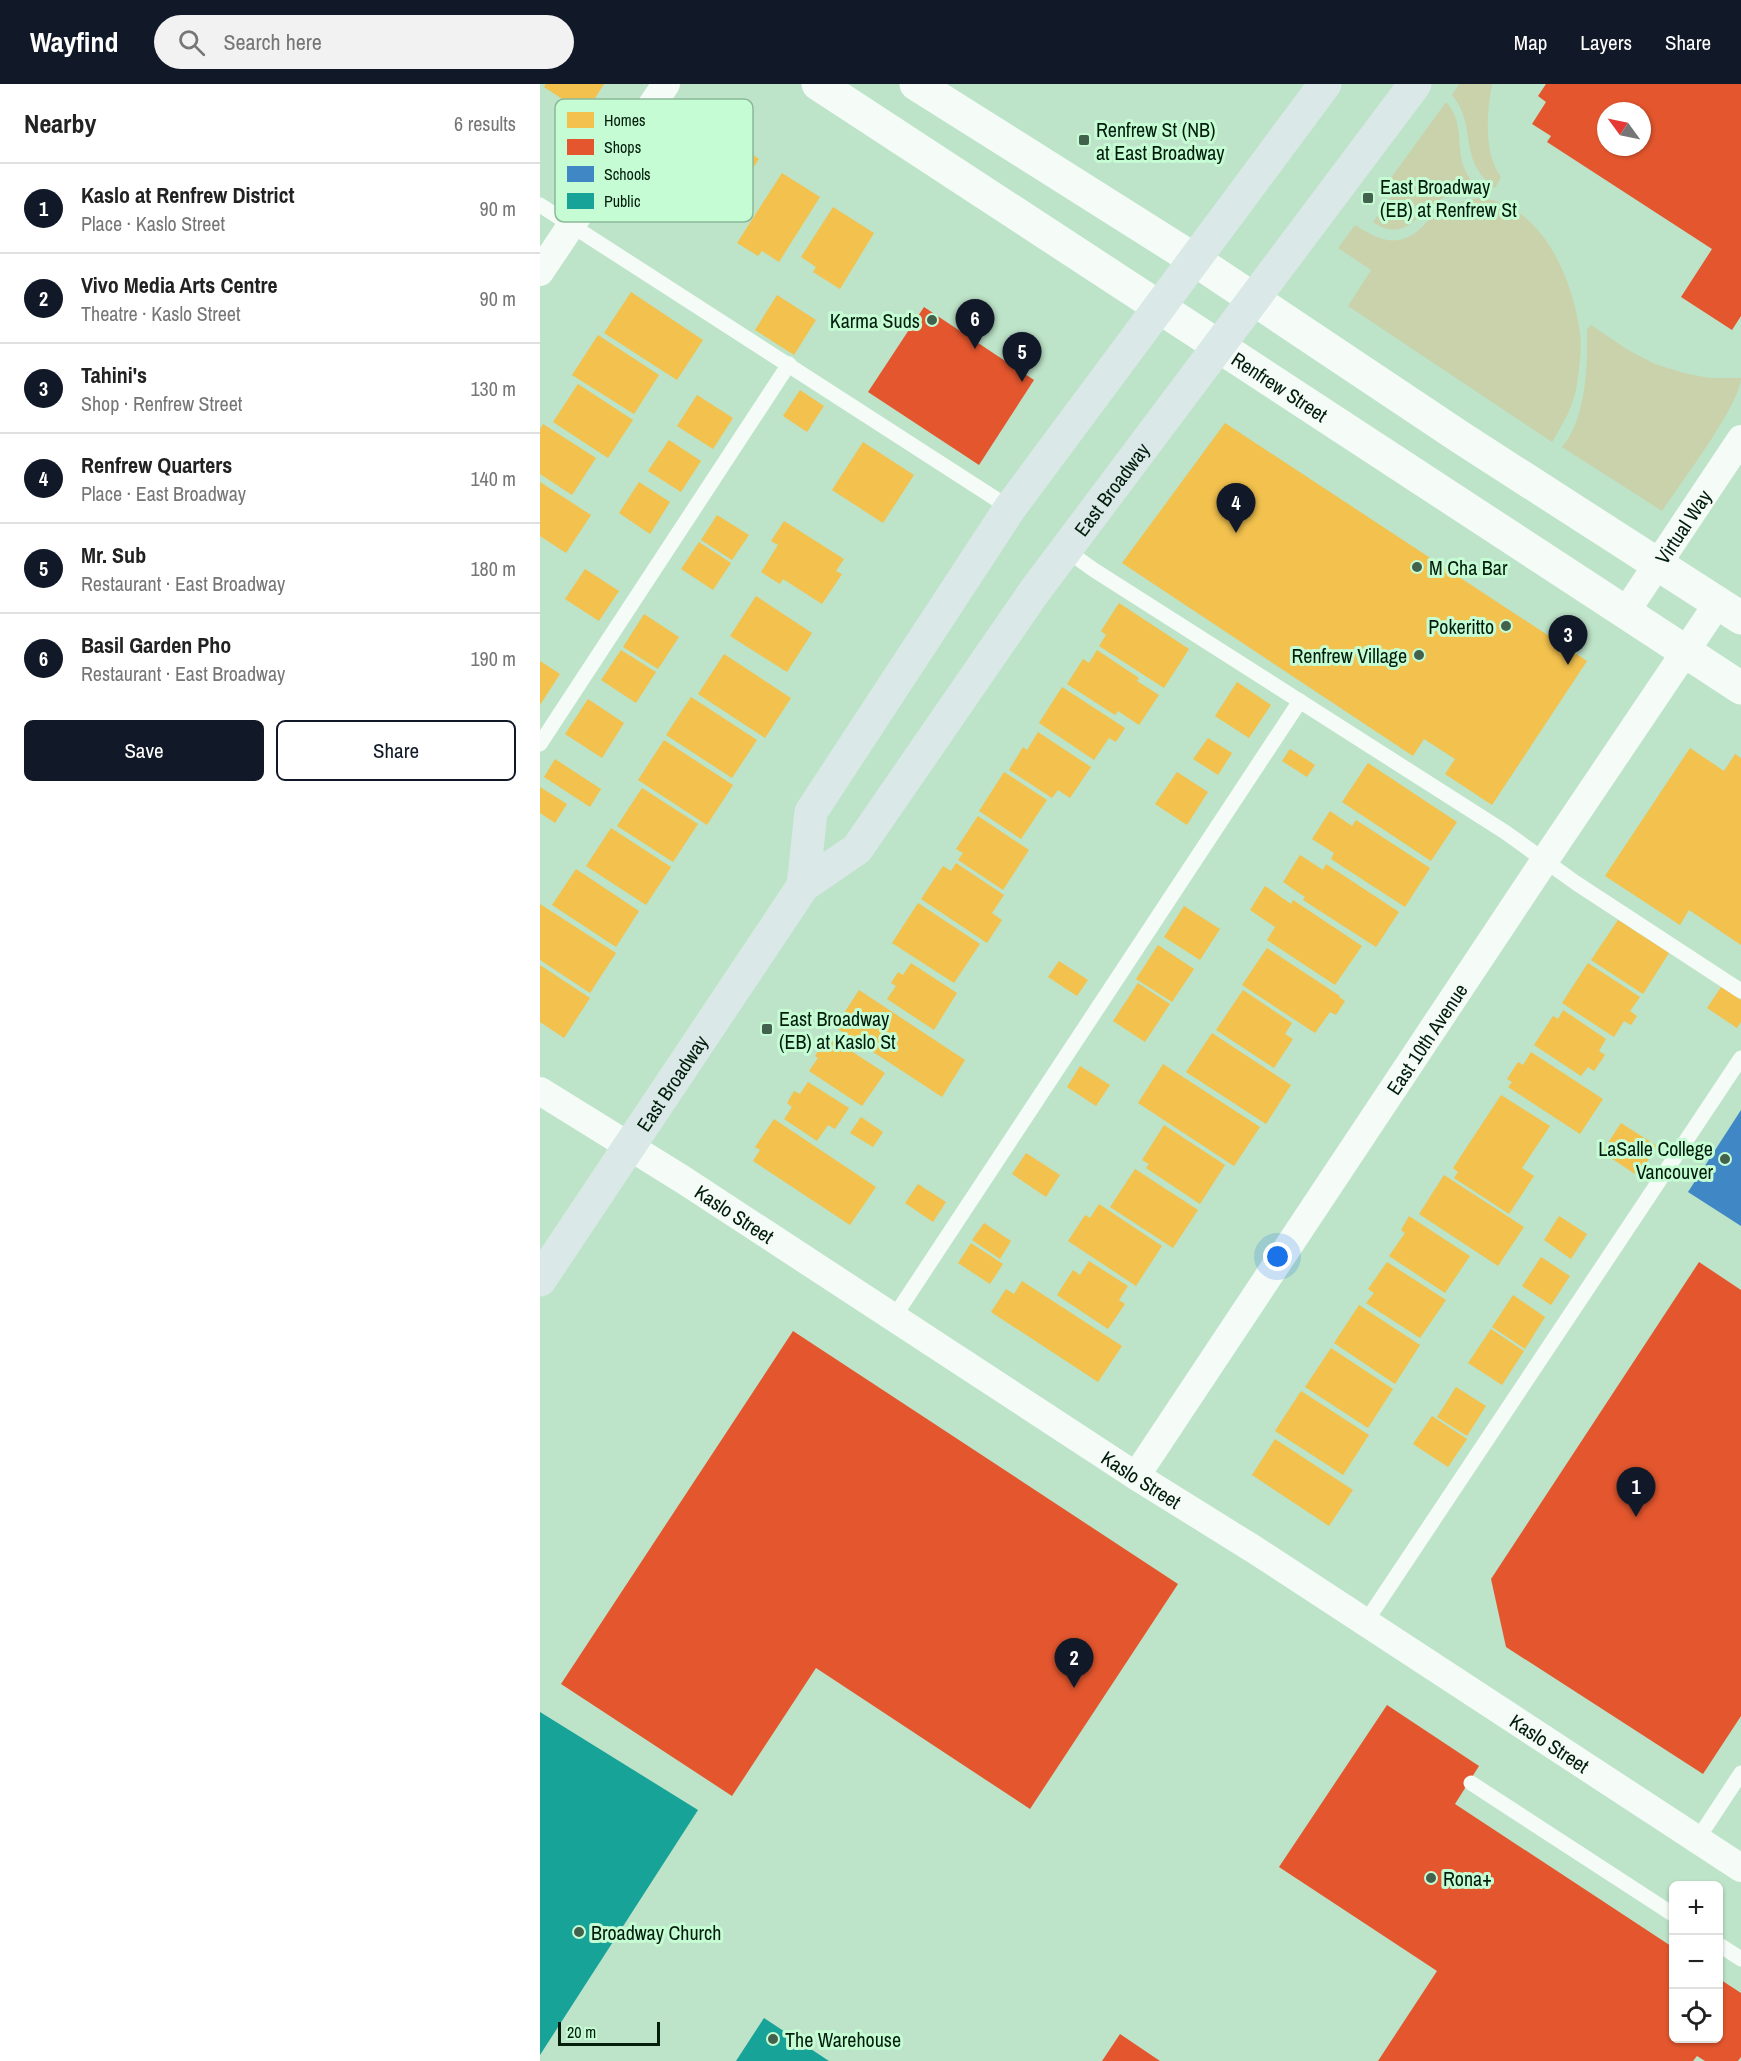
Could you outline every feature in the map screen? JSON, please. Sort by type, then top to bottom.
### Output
[{"type":"main road","name":"East Broadway","points":[[803,886],[811,812],[1010,508],[1325,84]]},
{"type":"main road","name":"East Broadway","points":[[540,1280],[803,886],[857,849],[1034,592],[1415,84]]},
{"type":"street","points":[[656,99],[666,84]]},
{"type":"street","name":"Renfrew Street","points":[[818,84],[1624,614],[1741,688]]},
{"type":"street","points":[[916,84],[1195,260],[1450,430],[1730,611]]},
{"type":"street","points":[[540,272],[573,222]]},
{"type":"street","name":"Virtual Way","points":[[1624,614],[1741,439]]},
{"type":"street","name":"East 10th Avenue","points":[[1136,1476],[1685,652],[1730,611]]},
{"type":"street","name":"Kaslo Street","points":[[540,1091],[682,1179],[1741,1868]]},
{"type":"lane","points":[[540,205],[555,216]]},
{"type":"lane","points":[[564,222],[789,364],[1010,508]]},
{"type":"lane","points":[[540,744],[789,364]]},
{"type":"lane","points":[[1066,550],[1505,832],[1741,991]]},
{"type":"lane","points":[[894,1317],[1300,701]]},
{"type":"lane","points":[[1365,1623],[1741,1058]]},
{"type":"lane","points":[[1697,1840],[1741,1773]]},
{"type":"lane","points":[[1471,1783],[1669,1912]]},
{"type":"lane","points":[[1723,1947],[1741,1959]]},
{"type":"green space","points":[[1459,84],[1492,84],[1488,119],[1489,144],[1495,167],[1501,177],[1495,188],[1483,177],[1471,154],[1465,119],[1452,95]]},
{"type":"green space","points":[[1446,102],[1457,121],[1462,160],[1472,182],[1471,186],[1464,191],[1441,199],[1405,227],[1391,229],[1373,222],[1392,196],[1383,189]]},
{"type":"green space","points":[[1479,198],[1501,203],[1520,214],[1537,229],[1562,268],[1570,290],[1580,334],[1579,372],[1571,407],[1552,442],[1348,306],[1371,270],[1338,248],[1355,225],[1379,238],[1402,239],[1411,236],[1448,206]]},
{"type":"green space","points":[[1591,325],[1628,350],[1655,364],[1709,378],[1741,378],[1731,406],[1662,511],[1562,447],[1570,435],[1581,407],[1586,375],[1587,329]]},
{"type":"building: Homes","points":[[546,84],[604,84],[594,99],[562,99],[544,87]]},
{"type":"building: Homes","points":[[753,155],[759,159],[753,168]]},
{"type":"building: Homes","points":[[782,173],[820,197],[779,262],[762,251],[758,256],[737,243],[750,222],[753,222],[753,218]]},
{"type":"building: Homes","points":[[833,207],[874,233],[840,289],[813,272],[816,267],[801,257]]},
{"type":"building: Homes","points":[[631,292],[703,340],[677,380],[604,333]]},
{"type":"building: Homes","points":[[777,295],[816,320],[794,355],[755,330]]},
{"type":"building: Homes","points":[[598,335],[659,375],[634,414],[572,375]]},
{"type":"building: Homes","points":[[578,384],[633,420],[608,458],[553,422]]},
{"type":"building: Homes","points":[[800,390],[824,406],[807,432],[783,416]]},
{"type":"building: Homes","points":[[697,395],[733,418],[713,449],[677,426]]},
{"type":"building: Homes","name":"Renfrew Village","points":[[1225,423],[1587,661],[1492,805],[1445,774],[1455,759],[1424,739],[1413,756],[1122,563]]},
{"type":"building: Homes","points":[[543,424],[596,458],[572,495],[540,474],[540,429]]},
{"type":"building: Homes","points":[[669,440],[701,461],[681,492],[648,471]]},
{"type":"building: Homes","points":[[863,442],[914,475],[883,523],[832,490]]},
{"type":"building: Homes","points":[[540,482],[591,515],[566,553],[540,536]]},
{"type":"building: Homes","points":[[639,482],[670,502],[650,534],[619,513]]},
{"type":"building: Homes","points":[[717,515],[749,535],[732,560],[701,540]]},
{"type":"building: Homes","points":[[784,521],[844,559],[836,571],[842,574],[822,604],[783,579],[780,584],[761,572],[778,545],[771,541]]},
{"type":"building: Homes","points":[[699,542],[731,563],[713,590],[681,569]]},
{"type":"building: Homes","points":[[585,569],[619,591],[599,621],[565,599]]},
{"type":"building: Homes","points":[[756,596],[812,633],[787,672],[730,636]]},
{"type":"building: Homes","points":[[1119,603],[1189,649],[1164,688],[1099,646],[1106,635],[1101,631]]},
{"type":"building: Homes","points":[[644,614],[679,637],[658,669],[623,647]]},
{"type":"building: Homes","points":[[621,650],[656,672],[636,703],[601,680]]},
{"type":"building: Homes","points":[[1097,650],[1139,678],[1137,681],[1159,695],[1139,725],[1118,711],[1115,715],[1067,684],[1083,659],[1089,663]]},
{"type":"building: Homes","points":[[724,654],[791,698],[765,738],[698,694]]},
{"type":"building: Homes","points":[[540,661],[560,674],[540,705]]},
{"type":"building: Homes","points":[[1237,682],[1271,705],[1249,738],[1215,716]]},
{"type":"building: Homes","points":[[1062,687],[1125,728],[1116,742],[1109,738],[1094,760],[1039,723]]},
{"type":"building: Homes","points":[[691,697],[757,740],[732,778],[666,735]]},
{"type":"building: Homes","points":[[588,699],[624,723],[602,758],[565,734]]},
{"type":"building: Homes","points":[[1038,732],[1091,767],[1070,798],[1058,790],[1052,798],[1009,770],[1023,747],[1027,750]]},
{"type":"building: Homes","points":[[1208,738],[1232,753],[1218,775],[1193,759]]},
{"type":"building: Homes","points":[[664,740],[733,785],[707,825],[638,780]]},
{"type":"building: Homes","points":[[1690,748],[1724,771],[1735,754],[1741,758],[1741,945],[1689,910],[1680,925],[1605,876]]},
{"type":"building: Homes","points":[[1290,749],[1315,765],[1307,777],[1282,761]]},
{"type":"building: Homes","points":[[555,759],[601,789],[590,807],[544,777]]},
{"type":"building: Homes","points":[[1368,763],[1457,822],[1431,861],[1342,802]]},
{"type":"building: Homes","points":[[1004,772],[1047,800],[1021,839],[979,811]]},
{"type":"building: Homes","points":[[1177,772],[1208,792],[1187,825],[1155,804]]},
{"type":"building: Homes","points":[[540,787],[567,804],[555,823],[540,813]]},
{"type":"building: Homes","points":[[642,788],[698,824],[673,862],[617,826]]},
{"type":"building: Homes","points":[[1330,811],[1352,826],[1356,820],[1430,868],[1405,907],[1331,859],[1334,853],[1312,839]]},
{"type":"building: Homes","points":[[978,816],[1029,850],[1003,890],[958,860],[963,853],[956,849]]},
{"type":"building: Homes","points":[[611,828],[671,867],[646,905],[586,866]]},
{"type":"building: Homes","points":[[1300,855],[1323,870],[1326,864],[1399,912],[1376,947],[1303,900],[1305,897],[1283,882]]},
{"type":"building: Homes","points":[[956,863],[1004,895],[992,913],[1002,920],[987,943],[921,899],[943,866],[951,871]]},
{"type":"building: Homes","points":[[576,869],[639,911],[616,947],[552,905]]},
{"type":"building: Homes","points":[[1265,886],[1291,904],[1293,900],[1362,946],[1335,985],[1267,940],[1275,927],[1250,910]]},
{"type":"building: Homes","points":[[918,903],[980,944],[954,983],[892,943]]},
{"type":"building: Homes","points":[[540,904],[616,953],[590,993],[540,960]]},
{"type":"building: Homes","points":[[1184,906],[1220,929],[1200,960],[1164,937]]},
{"type":"building: Homes","points":[[1618,920],[1669,953],[1643,994],[1591,960]]},
{"type":"building: Homes","points":[[1158,945],[1194,969],[1172,1002],[1136,979]]},
{"type":"building: Homes","points":[[1267,948],[1345,1001],[1336,1015],[1330,1012],[1315,1033],[1242,985]]},
{"type":"building: Homes","points":[[1059,961],[1088,980],[1077,996],[1048,977]]},
{"type":"building: Homes","points":[[911,963],[957,993],[934,1030],[887,999],[896,986],[891,983],[898,972],[903,975]]},
{"type":"building: Homes","points":[[1588,963],[1640,997],[1630,1011],[1637,1016],[1631,1025],[1624,1021],[1614,1037],[1562,1003]]},
{"type":"building: Homes","points":[[540,965],[590,998],[564,1038],[540,1022]]},
{"type":"building: Homes","points":[[1138,983],[1170,1004],[1145,1042],[1113,1021]]},
{"type":"building: Homes","points":[[1721,987],[1741,1000],[1741,1022],[1737,1028],[1707,1008]]},
{"type":"building: Homes","points":[[859,990],[965,1060],[942,1097],[835,1027]]},
{"type":"building: Homes","points":[[1243,990],[1292,1023],[1285,1034],[1293,1039],[1274,1068],[1216,1030]]},
{"type":"building: Homes","points":[[1563,1010],[1606,1039],[1599,1051],[1605,1055],[1594,1071],[1588,1067],[1581,1076],[1534,1045],[1553,1016],[1558,1019]]},
{"type":"building: Homes","points":[[1212,1033],[1291,1085],[1266,1124],[1186,1072]]},
{"type":"building: Homes","points":[[831,1038],[885,1073],[862,1106],[809,1071],[818,1058],[815,1056],[820,1048],[823,1050]]},
{"type":"building: Homes","points":[[1531,1052],[1603,1099],[1580,1134],[1508,1087],[1512,1082],[1507,1079],[1518,1062],[1523,1065]]},
{"type":"building: Homes","points":[[1163,1064],[1260,1127],[1234,1166],[1138,1103]]},
{"type":"building: Homes","points":[[1080,1066],[1110,1085],[1096,1106],[1067,1087]]},
{"type":"building: Homes","points":[[808,1082],[849,1108],[835,1129],[828,1125],[817,1141],[784,1119],[792,1107],[787,1103],[794,1091],[800,1094]]},
{"type":"building: Homes","points":[[1501,1095],[1550,1126],[1522,1168],[1534,1176],[1509,1214],[1454,1178],[1458,1172],[1453,1168]]},
{"type":"building: Homes","points":[[861,1117],[883,1132],[873,1147],[850,1133]]},
{"type":"building: Homes","points":[[774,1119],[876,1187],[850,1225],[753,1161],[760,1150],[755,1147]]},
{"type":"building: Homes","points":[[1621,1123],[1657,1146],[1638,1176],[1602,1152]]},
{"type":"building: Homes","points":[[1164,1125],[1225,1165],[1200,1204],[1146,1168],[1149,1164],[1142,1160]]},
{"type":"building: Homes","points":[[1026,1153],[1060,1175],[1046,1197],[1012,1174]]},
{"type":"building: Homes","points":[[1135,1169],[1198,1210],[1173,1248],[1110,1207]]},
{"type":"building: Homes","points":[[1444,1175],[1524,1227],[1498,1266],[1419,1214]]},
{"type":"building: Homes","points":[[918,1184],[946,1202],[933,1222],[905,1203]]},
{"type":"building: Homes","points":[[1099,1204],[1162,1246],[1136,1286],[1068,1241],[1085,1215],[1090,1218]]},
{"type":"building: Homes","points":[[1409,1216],[1470,1256],[1445,1293],[1389,1256],[1405,1233],[1401,1230]]},
{"type":"building: Homes","points":[[1559,1216],[1587,1234],[1571,1259],[1544,1240]]},
{"type":"building: Homes","points":[[984,1223],[1011,1241],[1000,1259],[972,1240]]},
{"type":"building: Homes","points":[[971,1243],[1003,1264],[990,1284],[958,1263]]},
{"type":"building: Homes","points":[[1541,1257],[1570,1276],[1551,1305],[1522,1286]]},
{"type":"building: Homes","points":[[1089,1261],[1128,1286],[1119,1300],[1125,1304],[1108,1329],[1057,1295],[1073,1270],[1080,1275]]},
{"type":"building: Homes","points":[[1387,1262],[1446,1300],[1420,1338],[1366,1303],[1374,1293],[1368,1289]]},
{"type":"building: Homes","points":[[1022,1281],[1122,1346],[1098,1382],[991,1312],[1006,1289],[1014,1294]]},
{"type":"building: Homes","points":[[1513,1295],[1545,1317],[1525,1349],[1492,1327]]},
{"type":"building: Homes","points":[[1359,1305],[1420,1345],[1395,1384],[1334,1343]]},
{"type":"building: Homes","points":[[1491,1329],[1524,1351],[1502,1385],[1468,1363]]},
{"type":"building: Homes","points":[[1331,1348],[1393,1389],[1368,1428],[1305,1387]]},
{"type":"building: Homes","points":[[1456,1387],[1486,1406],[1467,1436],[1437,1417]]},
{"type":"building: Homes","points":[[1301,1391],[1369,1435],[1343,1475],[1275,1431]]},
{"type":"building: Homes","points":[[1432,1416],[1467,1439],[1448,1467],[1413,1444]]},
{"type":"building: Homes","points":[[1275,1439],[1353,1490],[1329,1526],[1252,1475]]},
{"type":"building: Shops","points":[[1546,84],[1741,84],[1741,316],[1732,330],[1681,297],[1712,249],[1547,142],[1551,136],[1532,124],[1546,102],[1538,96]]},
{"type":"building: Shops","points":[[924,307],[1034,380],[979,465],[868,392]]},
{"type":"building: Shops","points":[[1699,1262],[1741,1290],[1741,1716],[1703,1774],[1506,1647],[1491,1579]]},
{"type":"building: Shops","points":[[793,1331],[1178,1584],[1030,1809],[816,1668],[732,1796],[561,1684]]},
{"type":"building: Shops","name":"Rona+","points":[[1387,1705],[1479,1766],[1455,1804],[1669,1945],[1669,2043],[1723,2043],[1723,1981],[1741,1993],[1741,2057],[1738,2061],[1705,2061],[1697,2056],[1693,2061],[1378,2061],[1437,1971],[1279,1867]]},
{"type":"building: Shops","points":[[1120,2034],[1160,2061],[1102,2061]]},
{"type":"building: Schools","name":"LaSalle College Vancouver","points":[[1741,1110],[1741,1226],[1688,1192]]},
{"type":"building: Public","name":"Broadway Church","points":[[540,1712],[698,1810],[540,2055]]},
{"type":"building: Public","name":"The Warehouse","points":[[764,2018],[829,2061],[736,2061]]},
{"type":"place","name":"Renfrew St (NB) at East Broadway","points":[[1084,140]]},
{"type":"place","name":"East Broadway (EB) at Renfrew St","points":[[1368,198]]},
{"type":"place","name":"Karma Suds","points":[[932,320]]},
{"type":"place","name":"Basil Garden Pho","points":[[975,349]]},
{"type":"place","name":"Mr. Sub","points":[[1022,382]]},
{"type":"place","name":"Renfrew Quarters","points":[[1236,533]]},
{"type":"place","name":"M Cha Bar","points":[[1417,567]]},
{"type":"place","name":"Pokeritto","points":[[1506,626]]},
{"type":"place","name":"Renfrew Village","points":[[1419,655]]},
{"type":"place","name":"Tahini's","points":[[1568,665]]},
{"type":"place","name":"East Broadway (EB) at Kaslo St","points":[[767,1029]]},
{"type":"place","name":"LaSalle College Vancouver","points":[[1725,1159]]},
{"type":"place","name":"Kaslo at Renfrew District","points":[[1636,1517]]},
{"type":"place","name":"Vivo Media Arts Centre","points":[[1074,1688]]},
{"type":"place","name":"Rona+","points":[[1431,1878]]},
{"type":"place","name":"Broadway Church","points":[[579,1932]]},
{"type":"place","name":"The Warehouse","points":[[773,2039]]}]
